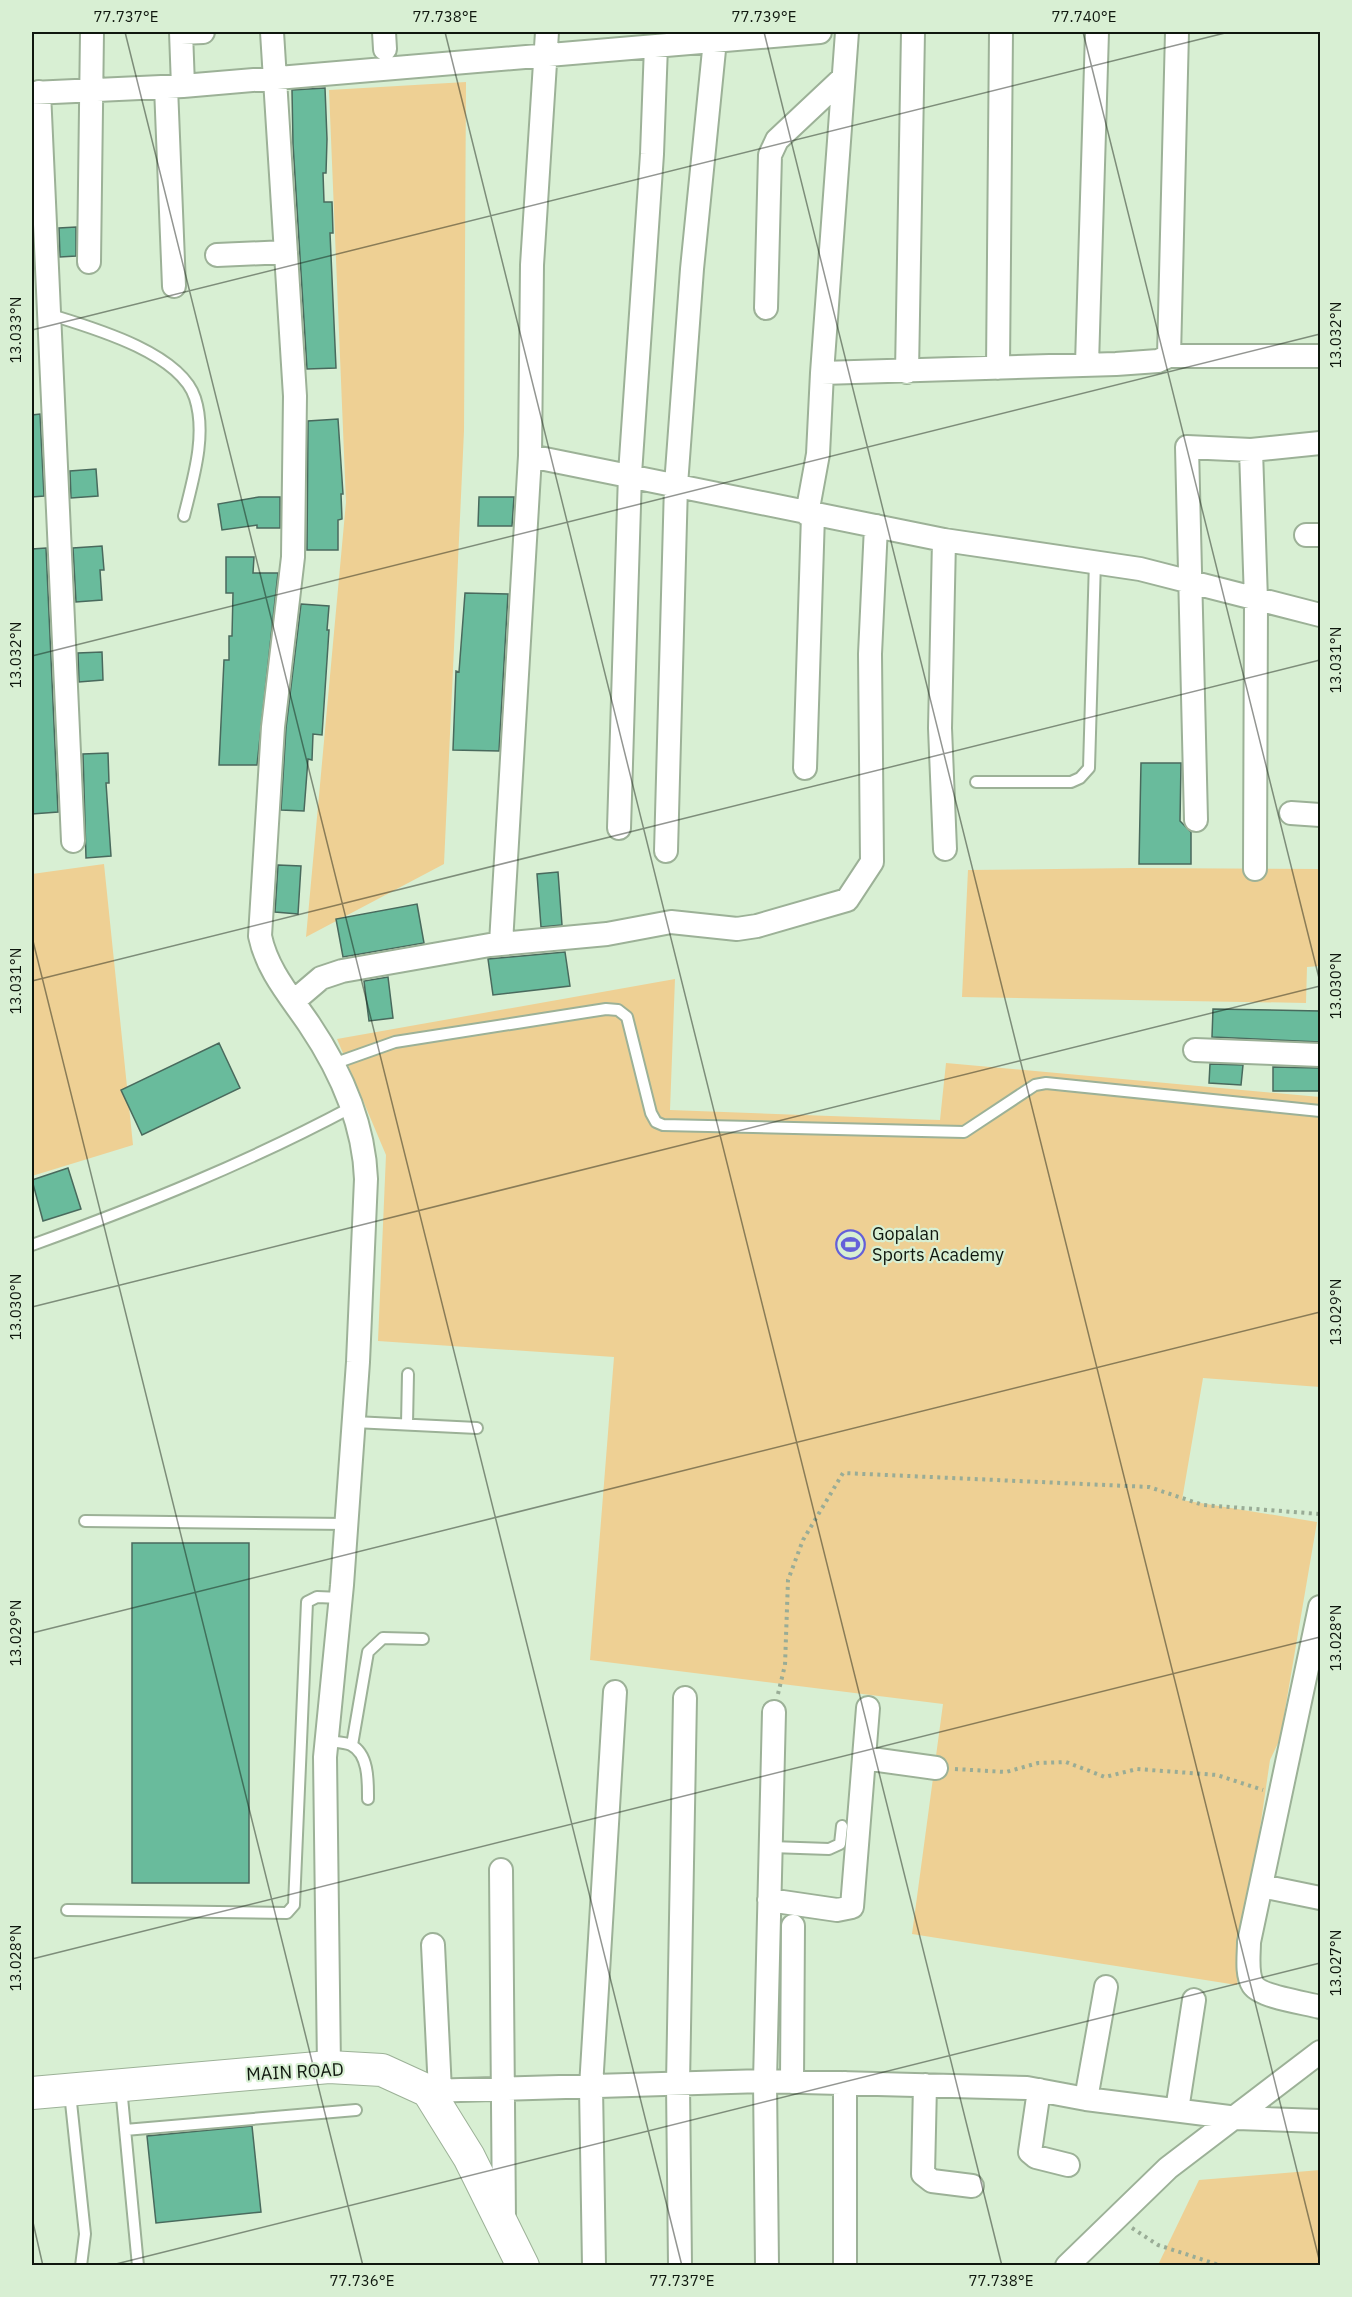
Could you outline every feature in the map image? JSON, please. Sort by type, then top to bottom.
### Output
[{"type":"street","points":[[89,262],[92,32]]},
{"type":"street","points":[[174,286],[175,86],[188,32]]},
{"type":"street","points":[[272,32],[295,396],[293,557],[273,727],[260,936],[270,969],[294,1001],[333,1064],[352,1107],[365,1154],[366,1179],[347,1524],[327,1741],[329,2067]]},
{"type":"street","points":[[294,1001],[321,978],[342,971],[501,943],[530,456],[532,265],[547,32]]},
{"type":"street","points":[[73,841],[40,312],[35,92],[175,86],[546,55],[725,37],[820,32]]},
{"type":"street","points":[[805,768],[810,514],[818,454],[847,32]]},
{"type":"street","points":[[907,372],[913,32]]},
{"type":"street","points":[[998,368],[1001,32]]},
{"type":"street","points":[[1087,364],[1097,32]]},
{"type":"street","points":[[1169,356],[1177,32]]},
{"type":"street","points":[[666,851],[676,485],[692,269],[725,37]]},
{"type":"street","points":[[619,828],[630,474],[652,154],[656,45]]},
{"type":"street","points":[[766,308],[770,155],[777,140],[843,78]]},
{"type":"street","points":[[217,255],[286,252]]},
{"type":"street","points":[[822,373],[907,372],[1158,361],[1169,356],[1320,356]]},
{"type":"street","points":[[1196,820],[1187,447],[1251,450],[1320,442]]},
{"type":"street","points":[[1251,450],[1256,600],[1255,869]]},
{"type":"street","points":[[530,456],[630,474],[810,514],[944,540],[1095,561],[1190,580],[1256,600],[1320,615]]},
{"type":"street","points":[[490,945],[607,934],[671,922],[737,929],[757,926],[848,900],[872,862],[870,654],[876,526]]},
{"type":"street","points":[[944,540],[940,728],[945,849]]},
{"type":"street","points":[[1291,813],[1320,815]]},
{"type":"street","points":[[1195,1050],[1320,1055]]},
{"type":"street","points":[[1320,1607],[1249,1942],[1249,1970],[1253,1985],[1263,1992],[1320,2007]]},
{"type":"street","points":[[594,2265],[591,2087],[615,1692]]},
{"type":"street","points":[[680,2265],[678,2084],[686,1698]]},
{"type":"street","points":[[769,1900],[837,1910],[852,1908],[868,1708]]},
{"type":"street","points":[[766,2265],[765,2081],[774,1712]]},
{"type":"street","points":[[864,1758],[936,1768]]},
{"type":"street","points":[[501,1870],[504,2225]]},
{"type":"street","points":[[1261,1886],[1320,1898]]},
{"type":"street","points":[[792,2082],[793,1926]]},
{"type":"street","points":[[433,1945],[434,2091],[523,2265]]},
{"type":"street","points":[[1086,2099],[1106,1987]]},
{"type":"street","points":[[1177,2110],[1194,2000]]},
{"type":"street","points":[[1067,2265],[1168,2168],[1237,2118],[1320,2052]]},
{"type":"street","name":"MAIN ROAD","points":[[32,2093],[329,2067],[382,2070],[434,2091]]},
{"type":"street","points":[[434,2091],[765,2081],[925,2085],[1039,2090],[1086,2099],[1237,2118],[1320,2121]]},
{"type":"street","points":[[845,2083],[845,2265]]},
{"type":"street","points":[[925,2085],[923,2174],[932,2181],[972,2186]]},
{"type":"street","points":[[1039,2090],[1030,2152],[1036,2157],[1068,2165]]},
{"type":"lane","points":[[40,312],[116,337],[171,368],[186,381],[195,398],[199,442],[184,516]]},
{"type":"lane","points":[[976,782],[1071,782],[1080,778],[1089,768],[1095,561]]},
{"type":"lane","points":[[333,1064],[395,1042],[606,1009],[618,1010],[627,1017],[651,1113],[656,1122],[663,1125],[964,1132],[1035,1085],[1046,1083],[1320,1111]]},
{"type":"lane","points":[[32,1245],[147,1204],[283,1144],[352,1107]]},
{"type":"lane","points":[[407,1424],[408,1374]]},
{"type":"lane","points":[[354,1422],[477,1428]]},
{"type":"lane","points":[[85,1521],[347,1524]]},
{"type":"lane","points":[[67,1910],[287,1913],[291,1910],[294,1905],[307,1602],[317,1597],[341,1598]]},
{"type":"lane","points":[[352,1745],[368,1652],[383,1638],[423,1639]]},
{"type":"lane","points":[[327,1741],[352,1745],[361,1755],[368,1773],[368,1798]]},
{"type":"lane","points":[[771,1847],[829,1849],[840,1844],[842,1826]]},
{"type":"lane","points":[[121,2086],[138,2265]]},
{"type":"lane","points":[[69,2090],[85,2234],[81,2265]]},
{"type":"lane","points":[[125,2130],[356,2110]]},
{"type":"path","points":[[774,1712],[785,1665],[788,1580],[803,1540],[843,1473],[1149,1487],[1203,1505],[1320,1514]]},
{"type":"path","points":[[936,1768],[1006,1772],[1038,1763],[1066,1762],[1105,1778],[1137,1769],[1217,1775],[1280,1796]]},
{"type":"path","points":[[1120,2215],[1151,2241],[1222,2265]]},
{"type":"shaded area","points":[[466,82],[464,431],[444,864],[306,937],[346,502],[329,90]]},
{"type":"shaded area","points":[[104,864],[133,1145],[32,1176],[32,874]]},
{"type":"shaded area","points":[[1320,869],[1320,966],[1307,967],[1306,1003],[962,997],[968,870]]},
{"type":"shaded area","points":[[675,979],[670,1110],[940,1120],[946,1063],[1320,1097],[1320,1387],[1203,1378],[1182,1500],[1317,1522],[1280,1739],[1270,1760],[1237,1985],[912,1934],[943,1704],[590,1660],[614,1357],[378,1341],[386,1155],[337,1039]]},
{"type":"shaded area","points":[[1320,2170],[1320,2265],[1158,2265],[1199,2180]]},
{"type":"building","points":[[325,88],[327,139],[326,173],[323,173],[324,202],[332,202],[333,233],[330,233],[336,368],[307,369],[293,144],[292,90]]},
{"type":"building","points":[[76,227],[76,256],[60,257],[59,228]]},
{"type":"building","points":[[40,414],[44,496],[32,497],[32,415]]},
{"type":"building","points":[[338,419],[343,494],[341,494],[342,519],[338,520],[338,550],[307,550],[308,421]]},
{"type":"building","points":[[96,469],[98,496],[71,498],[70,471]]},
{"type":"building","points":[[259,497],[280,497],[280,528],[257,528],[257,525],[222,530],[218,504]]},
{"type":"building","points":[[479,497],[514,497],[512,526],[478,526]]},
{"type":"building","points":[[102,546],[104,570],[100,570],[102,600],[76,602],[73,548]]},
{"type":"building","points":[[46,548],[58,812],[32,814],[32,549]]},
{"type":"building","points":[[226,557],[254,557],[253,573],[278,573],[257,765],[219,765],[224,660],[229,660],[229,636],[232,636],[233,593],[226,593]]},
{"type":"building","points":[[465,593],[508,594],[499,751],[453,750],[456,671],[459,672]]},
{"type":"building","points":[[301,604],[329,606],[322,735],[313,734],[312,760],[308,759],[304,811],[281,810],[286,728]]},
{"type":"building","points":[[102,652],[103,680],[79,682],[78,653]]},
{"type":"building","points":[[108,753],[109,783],[106,783],[111,856],[86,858],[83,754]]},
{"type":"building","points":[[1141,763],[1181,763],[1180,821],[1191,832],[1191,864],[1139,864]]},
{"type":"building","points":[[278,865],[301,866],[298,914],[275,912]]},
{"type":"building","points":[[558,872],[562,925],[541,927],[537,874]]},
{"type":"building","points":[[417,904],[424,943],[343,957],[336,919]]},
{"type":"building","points":[[565,952],[570,986],[493,995],[488,959]]},
{"type":"building","points":[[388,977],[393,1018],[369,1021],[364,981]]},
{"type":"building","points":[[1213,1009],[1320,1011],[1320,1042],[1212,1037]]},
{"type":"building","points":[[219,1043],[240,1088],[142,1135],[121,1090]]},
{"type":"building","points":[[1210,1064],[1243,1065],[1241,1085],[1209,1083]]},
{"type":"building","points":[[1273,1067],[1320,1068],[1320,1091],[1273,1091]]},
{"type":"building","points":[[68,1168],[81,1209],[43,1221],[32,1180]]},
{"type":"building","points":[[132,1543],[249,1543],[249,1883],[132,1883]]},
{"type":"building","points":[[252,2126],[261,2212],[156,2223],[147,2136]]},
{"type":"place","name":"Gopalan Sports Academy","points":[[851,1244]]}]
